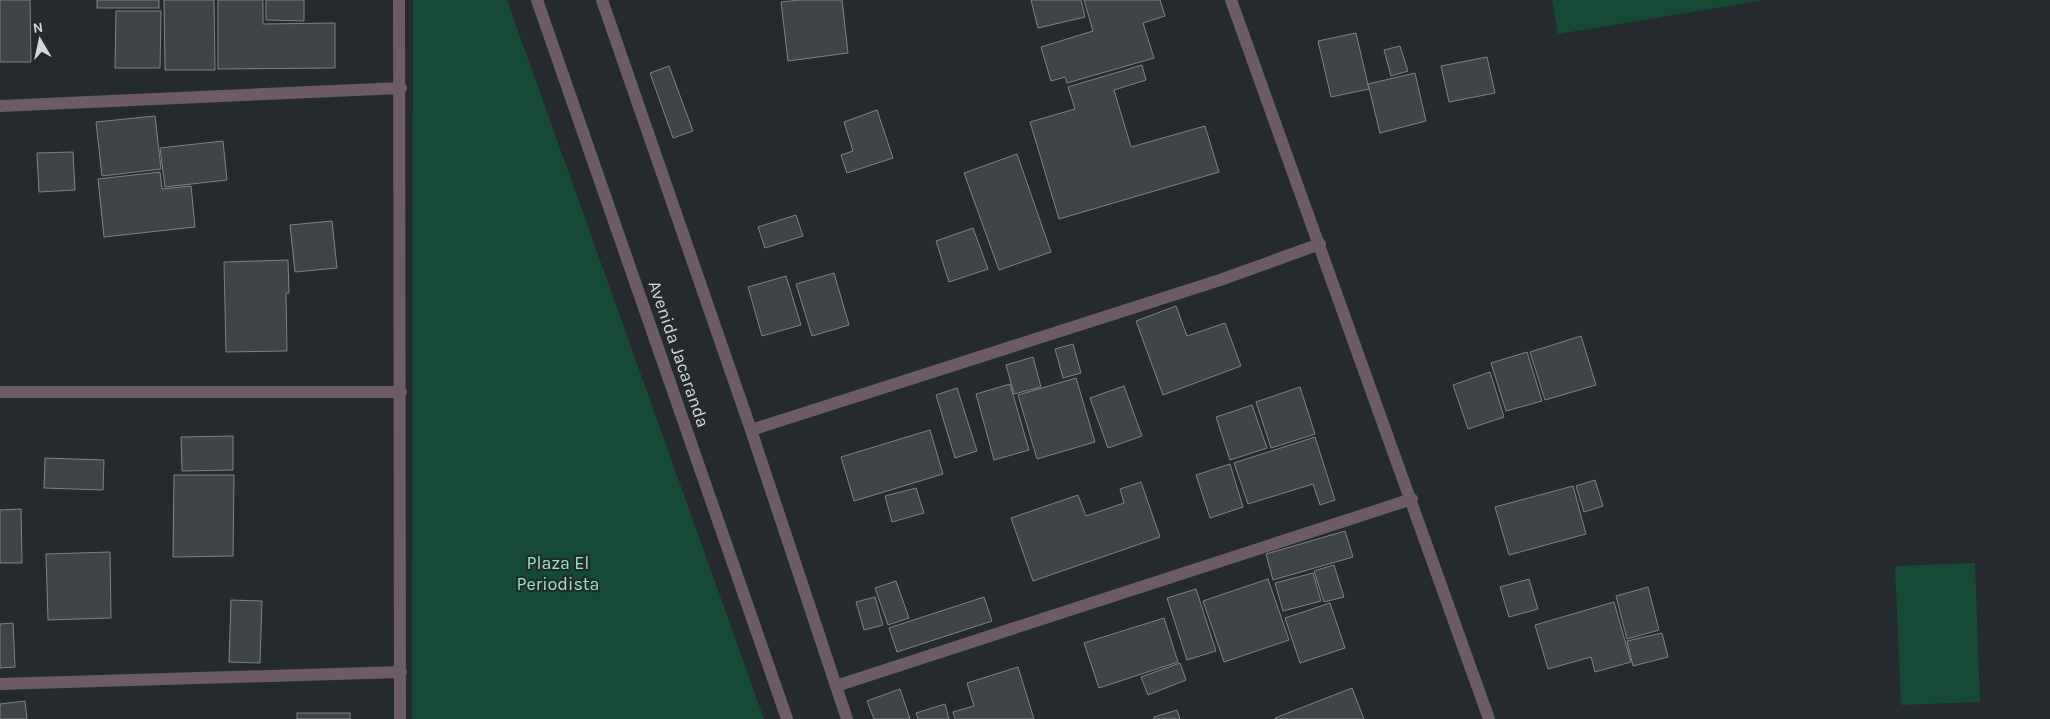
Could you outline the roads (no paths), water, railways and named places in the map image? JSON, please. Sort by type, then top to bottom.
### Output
[{"type":"street","points":[[399,0],[401,88],[400,719]]},
{"type":"street","name":"Avenida Jacaranda","points":[[537,0],[787,719]]},
{"type":"street","points":[[602,0],[751,430],[847,719]]},
{"type":"street","points":[[1231,0],[1412,499],[1489,719]]},
{"type":"street","points":[[0,106],[401,88]]},
{"type":"street","points":[[751,430],[1220,280],[1320,244]]},
{"type":"street","points":[[0,392],[401,392]]},
{"type":"street","points":[[836,686],[1412,499]]},
{"type":"street","points":[[0,684],[400,672]]},
{"type":"park label","name":"Plaza El Periodista","points":[[558,573]]}]
